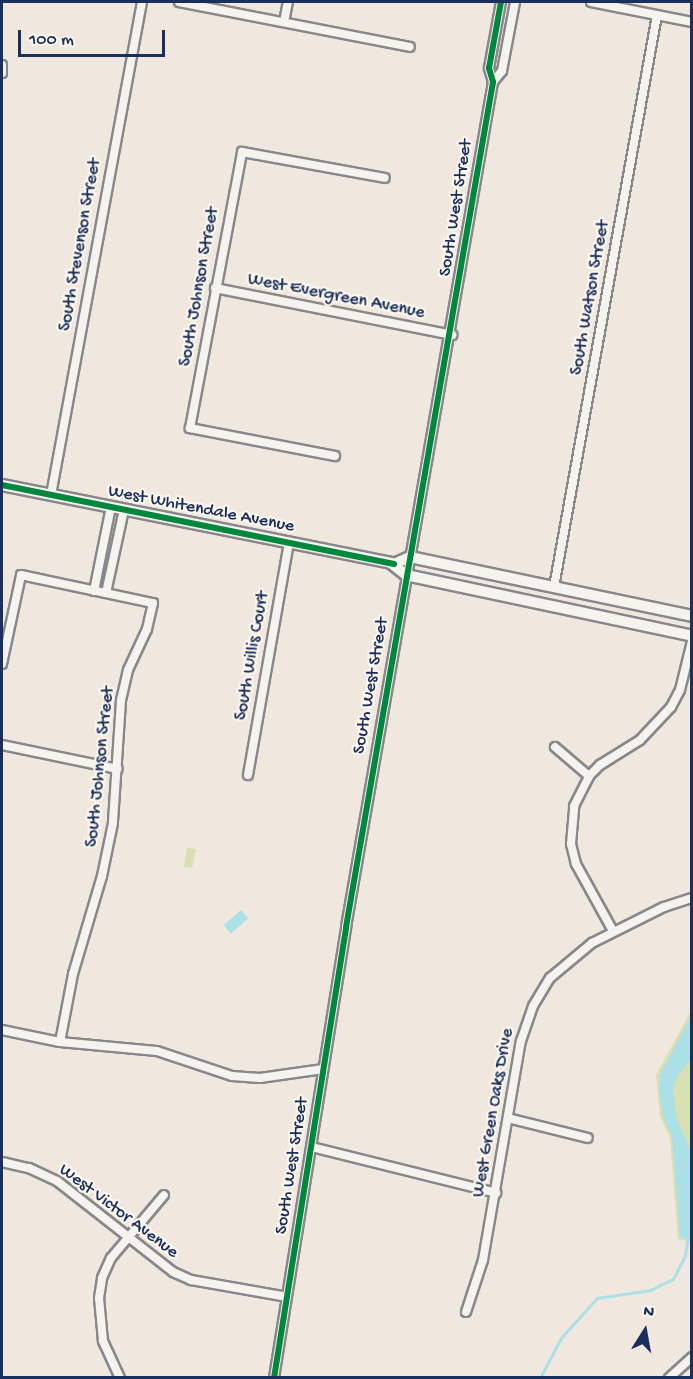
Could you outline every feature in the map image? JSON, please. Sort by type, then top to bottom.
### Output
[{"type":"street","name":"South Stevenson Street","points":[[51,495],[142,2]]},
{"type":"street","points":[[179,2],[410,47]]},
{"type":"street","points":[[284,22],[288,2]]},
{"type":"street","name":"South West Street","points":[[274,1377],[406,576],[452,335],[493,82],[489,68],[501,2]]},
{"type":"street","name":"South West Street","points":[[493,82],[502,71],[515,2]]},
{"type":"street","points":[[591,2],[692,22]]},
{"type":"street","name":"South Watson Street","points":[[554,586],[657,15]]},
{"type":"street","points":[[2,65],[2,73]]},
{"type":"street","name":"South Johnson Street","points":[[335,456],[190,428],[215,288],[242,152],[385,178]]},
{"type":"street","name":"West Evergreen Avenue","points":[[215,288],[452,335]]},
{"type":"street","name":"West Whitendale Avenue","points":[[2,485],[394,564]]},
{"type":"street","points":[[94,591],[111,507]]},
{"type":"street","points":[[2,664],[21,575],[106,593],[124,510]]},
{"type":"street","name":"South Willis Court","points":[[248,775],[289,543]]},
{"type":"street","points":[[692,616],[410,557],[394,564],[406,576],[692,636]]},
{"type":"street","name":"South Johnson Street","points":[[60,1042],[73,974],[102,876],[118,769],[122,701],[128,670],[147,629],[153,603],[106,593]]},
{"type":"street","points":[[613,931],[583,879],[571,844],[574,806],[589,776],[658,724],[680,690],[692,641]]},
{"type":"street","points":[[2,745],[118,769]]},
{"type":"street","points":[[555,747],[589,776]]},
{"type":"street","name":"West Green Oaks Drive","points":[[466,1312],[483,1260],[521,1041],[533,1006],[550,978],[569,959],[613,931],[692,898]]},
{"type":"street","points":[[2,1030],[60,1042],[157,1051],[232,1076],[260,1078],[323,1069]]},
{"type":"street","points":[[508,1118],[588,1138]]},
{"type":"street","points":[[312,1147],[496,1192]]},
{"type":"street","name":"West Victor Avenue","points":[[2,1162],[29,1168],[57,1181],[126,1238],[173,1272],[192,1280],[287,1297]]},
{"type":"street","points":[[120,1377],[103,1341],[99,1298],[111,1258],[164,1195]]},
{"type":"street","points":[[669,1377],[692,1357]]},
{"type":"green space","points":[[187,848],[196,849],[192,868],[184,867]]},
{"type":"green space","points":[[691,1011],[691,1242],[678,1239],[670,1138],[660,1116],[656,1075]]},
{"type":"water","points":[[241,910],[248,918],[231,933],[224,925]]},
{"type":"water","points":[[691,1017],[691,1059],[677,1077],[673,1089],[677,1120],[691,1151],[691,1240],[680,1237],[672,1137],[663,1117],[659,1091],[660,1074]]},
{"type":"waterway","points":[[540,1378],[561,1338],[597,1298],[650,1290],[673,1279],[685,1255],[688,1235]]},
{"type":"cycle path","points":[[274,1378],[346,927],[493,82],[489,68],[501,2]]},
{"type":"cycle path","points":[[2,485],[394,564]]}]
